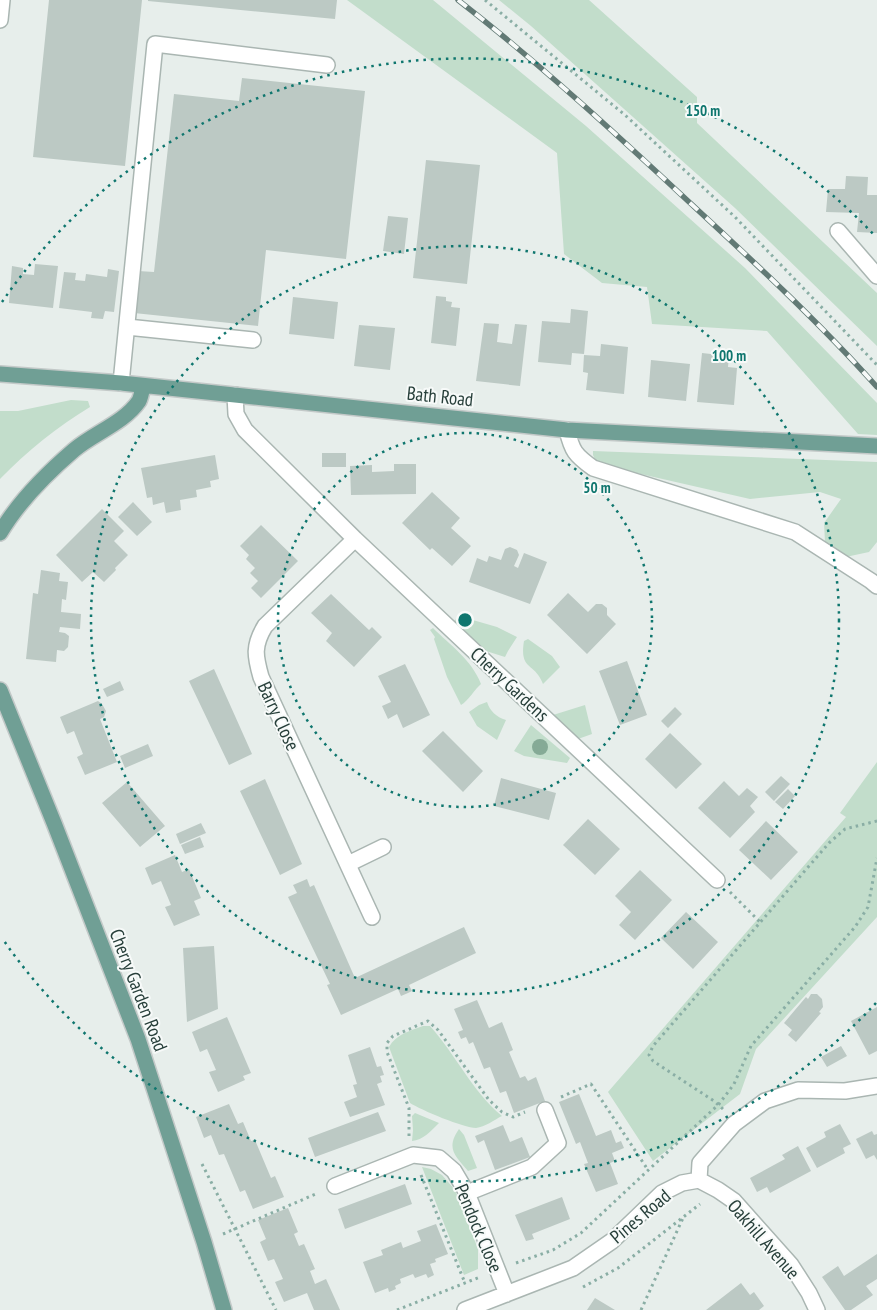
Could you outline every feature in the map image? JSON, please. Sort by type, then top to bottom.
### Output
[{"type":"main road","name":"Bath Road","points":[[0,374],[121,383],[567,430],[877,446]]},
{"type":"main road","points":[[0,534],[19,505],[46,476],[76,448],[129,413],[140,400],[143,386]]},
{"type":"main road","name":"Cherry Garden Road","points":[[0,690],[138,1038],[224,1310]]},
{"type":"street","points":[[0,20],[2,0]]},
{"type":"street","points":[[121,383],[155,44],[327,65]]},
{"type":"street","points":[[838,231],[877,276]]},
{"type":"street","points":[[127,327],[253,340]]},
{"type":"street","name":"Cherry Gardens","points":[[235,395],[236,414],[245,430],[355,539],[717,880]]},
{"type":"street","points":[[567,430],[578,458],[592,468],[795,532],[877,586]]},
{"type":"street","name":"Barry Close","points":[[355,539],[265,626],[257,640],[256,660],[261,678],[372,917]]},
{"type":"street","points":[[348,864],[383,847]]},
{"type":"street","points":[[698,1180],[700,1162],[734,1124],[765,1101],[798,1090],[845,1091],[877,1086]]},
{"type":"street","points":[[467,1193],[532,1167],[558,1143],[538,1110]]},
{"type":"street","name":"Pendock Close","points":[[334,1186],[413,1155],[439,1158],[454,1171],[467,1193],[507,1294]]},
{"type":"street","name":"Pines Road","points":[[465,1310],[574,1268],[612,1241],[662,1193],[682,1183],[698,1180]]},
{"type":"street","name":"Oakhill Avenue","points":[[698,1180],[734,1201],[791,1265],[809,1293],[817,1310]]},
{"type":"path","points":[[485,0],[646,134],[735,217],[877,365]]},
{"type":"path","points":[[734,1124],[719,1104],[653,1061],[649,1055],[653,1046],[829,843],[845,829],[877,821]]},
{"type":"path","points":[[397,1310],[553,1250],[581,1233],[719,1104],[734,1084],[750,1046],[855,926],[868,907],[877,858]]},
{"type":"path","points":[[717,880],[760,922]]},
{"type":"path","points":[[465,1283],[413,1155],[409,1140],[409,1108],[387,1052],[387,1043],[393,1036],[428,1021],[438,1030],[489,1100],[502,1112],[513,1117],[538,1110]]},
{"type":"path","points":[[556,1099],[591,1084],[648,1170]]},
{"type":"path","points":[[200,1161],[276,1310]]},
{"type":"path","points":[[204,1242],[334,1186]]},
{"type":"path","points":[[641,1310],[683,1217]]},
{"type":"green space","points":[[347,0],[433,0],[586,126],[745,268],[877,403],[877,435],[858,434],[767,331],[652,324],[647,287],[602,283],[564,254],[557,153]]},
{"type":"green space","points":[[499,0],[589,0],[697,97],[697,123],[877,293],[877,346],[735,208],[531,26]]},
{"type":"green space","points":[[71,400],[88,401],[90,407],[43,440],[0,479],[0,411],[18,411]]},
{"type":"green space","points":[[593,451],[877,462],[877,542],[869,552],[841,558],[825,542],[824,523],[841,499],[820,492],[750,499],[597,464]]},
{"type":"green space","points":[[459,616],[497,627],[517,637],[505,657],[486,651],[454,621]]},
{"type":"green space","points":[[433,628],[466,660],[481,684],[461,705],[447,677],[434,639],[435,637],[430,630]]},
{"type":"green space","points":[[528,639],[552,656],[560,667],[543,684],[540,677],[529,666],[524,657],[524,641]]},
{"type":"green space","points":[[487,702],[494,713],[506,720],[497,740],[477,726],[469,712]]},
{"type":"green space","points":[[585,705],[592,734],[578,739],[553,715]]},
{"type":"green space","points":[[531,725],[570,758],[567,763],[524,756],[514,751]]},
{"type":"green space","points":[[877,762],[877,917],[756,1049],[740,1094],[653,1161],[608,1092],[846,817],[840,813]]},
{"type":"green space","points":[[423,1026],[430,1026],[473,1084],[502,1116],[476,1128],[443,1118],[410,1103],[389,1047],[399,1036]]},
{"type":"green space","points":[[415,1113],[439,1123],[423,1137],[412,1141],[412,1116]]},
{"type":"green space","points":[[459,1129],[464,1135],[477,1168],[468,1171],[454,1152],[453,1142]]},
{"type":"green space","points":[[422,1167],[442,1175],[455,1190],[478,1249],[478,1269],[464,1275]]},
{"type":"building","points":[[49,0],[142,0],[125,166],[33,157]]},
{"type":"building","points":[[148,0],[337,0],[335,19]]},
{"type":"building","points":[[242,78],[365,91],[346,259],[266,250],[258,326],[134,313],[138,271],[154,272],[174,94],[239,101]]},
{"type":"building","points":[[426,160],[480,165],[467,284],[413,278]]},
{"type":"building","points":[[846,176],[868,177],[867,195],[877,195],[877,233],[857,232],[859,213],[826,212],[828,189],[845,189]]},
{"type":"building","points":[[388,216],[408,218],[404,254],[383,251]]},
{"type":"building","points":[[35,264],[58,266],[53,308],[9,303],[12,266],[23,268],[23,274],[34,275]]},
{"type":"building","points":[[108,269],[119,271],[114,312],[105,311],[103,319],[91,318],[92,312],[59,308],[64,272],[76,273],[75,280],[85,281],[86,274],[107,277]]},
{"type":"building","points":[[436,296],[446,297],[446,301],[452,302],[451,307],[460,308],[456,346],[431,343]]},
{"type":"building","points":[[293,297],[338,302],[334,339],[289,334]]},
{"type":"building","points":[[571,309],[588,311],[584,354],[572,353],[571,365],[538,362],[542,321],[570,323]]},
{"type":"building","points":[[484,323],[499,324],[497,342],[512,344],[515,324],[527,325],[520,386],[476,381]]},
{"type":"building","points":[[359,325],[395,328],[390,370],[354,366]]},
{"type":"building","points":[[601,344],[628,347],[624,394],[586,390],[588,373],[583,372],[584,355],[600,356]]},
{"type":"building","points":[[702,353],[729,356],[728,367],[737,368],[734,405],[697,402]]},
{"type":"building","points":[[651,360],[690,364],[686,401],[648,397]]},
{"type":"building","points":[[322,453],[346,453],[346,467],[322,467]]},
{"type":"building","points":[[215,455],[219,479],[210,481],[211,487],[196,490],[197,497],[180,500],[181,510],[166,513],[164,502],[153,505],[152,497],[147,498],[141,468]]},
{"type":"building","points":[[394,464],[416,464],[416,494],[351,495],[350,466],[372,465],[372,472],[394,471]]},
{"type":"building","points":[[432,492],[460,518],[451,528],[471,546],[452,566],[432,548],[430,550],[402,523]]},
{"type":"building","points":[[133,502],[152,522],[137,536],[118,517]]},
{"type":"building","points":[[102,509],[124,531],[114,541],[128,555],[104,582],[93,572],[82,582],[56,555]]},
{"type":"building","points":[[261,525],[298,561],[261,598],[251,588],[258,581],[250,573],[255,568],[246,559],[249,555],[240,546]]},
{"type":"building","points":[[510,547],[517,550],[519,555],[514,566],[518,568],[524,553],[547,562],[530,604],[469,582],[477,558],[487,562],[489,556],[501,560],[505,549]]},
{"type":"building","points":[[41,570],[60,573],[59,581],[68,582],[66,600],[62,599],[61,612],[81,614],[80,629],[60,627],[59,632],[69,636],[68,647],[64,651],[57,650],[56,662],[26,659],[33,593],[38,594]]},
{"type":"building","points":[[568,593],[588,612],[596,604],[602,604],[607,608],[607,615],[616,624],[587,654],[547,615]]},
{"type":"building","points":[[331,594],[369,630],[372,627],[382,637],[354,667],[326,641],[332,633],[311,613]]},
{"type":"building","points":[[627,661],[647,715],[620,725],[599,671]]},
{"type":"building","points":[[405,664],[430,715],[403,728],[397,714],[388,719],[382,706],[391,702],[378,676]]},
{"type":"building","points":[[214,669],[252,754],[229,765],[189,681]]},
{"type":"building","points":[[120,681],[124,690],[107,697],[103,689]]},
{"type":"building","points":[[98,701],[106,711],[104,717],[100,719],[117,762],[85,775],[77,757],[83,754],[74,731],[67,734],[60,717]]},
{"type":"building","points":[[675,707],[682,714],[668,728],[661,721]]},
{"type":"building","points":[[443,731],[483,771],[463,792],[422,751]]},
{"type":"building","points":[[670,733],[702,764],[676,789],[645,759]]},
{"type":"building","points":[[148,744],[153,756],[125,768],[120,756]]},
{"type":"building","points":[[781,776],[790,784],[774,801],[765,792]]},
{"type":"building","points":[[501,778],[556,793],[549,820],[494,806]]},
{"type":"building","points":[[265,779],[302,864],[280,875],[240,791]]},
{"type":"building","points":[[724,781],[739,796],[747,788],[758,797],[750,806],[755,812],[730,838],[698,808]]},
{"type":"building","points":[[127,782],[165,826],[140,847],[102,803]]},
{"type":"building","points":[[788,789],[795,796],[783,809],[775,802]]},
{"type":"building","points":[[588,819],[620,849],[595,875],[563,845]]},
{"type":"building","points":[[766,821],[798,852],[771,880],[739,850]]},
{"type":"building","points":[[201,823],[206,833],[180,844],[176,834]]},
{"type":"building","points":[[200,837],[204,847],[185,854],[181,845]]},
{"type":"building","points":[[175,855],[182,872],[189,869],[201,898],[194,901],[200,915],[174,926],[165,907],[171,905],[161,881],[152,885],[145,868]]},
{"type":"building","points":[[640,870],[672,900],[635,940],[619,925],[631,912],[615,896]]},
{"type":"building","points":[[307,879],[310,887],[314,885],[355,978],[464,927],[476,953],[409,985],[412,991],[408,993],[401,996],[398,989],[341,1015],[327,985],[330,984],[288,897],[297,893],[293,885]]},
{"type":"building","points":[[686,912],[718,942],[693,969],[661,938]]},
{"type":"building","points":[[214,946],[218,1009],[187,1022],[183,948]]},
{"type":"building","points":[[811,994],[817,994],[822,999],[823,1007],[819,1012],[821,1013],[796,1042],[788,1035],[792,1030],[784,1023],[806,997],[808,999]]},
{"type":"building","points":[[477,1000],[489,1028],[502,1022],[513,1050],[509,1052],[520,1078],[525,1076],[528,1081],[536,1077],[545,1101],[514,1113],[506,1091],[500,1093],[490,1067],[484,1069],[473,1042],[469,1044],[466,1037],[461,1039],[458,1032],[463,1030],[454,1009]]},
{"type":"building","points":[[877,1007],[877,1051],[869,1055],[851,1021]]},
{"type":"building","points":[[227,1017],[251,1073],[243,1076],[245,1080],[218,1092],[209,1072],[216,1070],[207,1049],[200,1052],[192,1032]]},
{"type":"building","points":[[841,1046],[847,1056],[827,1067],[821,1057]]},
{"type":"building","points":[[370,1047],[377,1067],[381,1066],[384,1075],[380,1076],[382,1082],[377,1084],[385,1105],[350,1117],[344,1102],[357,1097],[353,1085],[357,1084],[348,1055]]},
{"type":"building","points":[[579,1094],[596,1136],[611,1130],[616,1143],[621,1141],[624,1148],[612,1153],[615,1161],[610,1163],[618,1184],[596,1192],[584,1164],[588,1163],[580,1142],[576,1144],[559,1102]]},
{"type":"building","points":[[229,1104],[238,1124],[243,1122],[251,1141],[255,1140],[271,1178],[275,1176],[284,1197],[253,1209],[245,1190],[240,1192],[224,1154],[219,1155],[211,1135],[204,1138],[196,1117]]},
{"type":"building","points":[[378,1112],[386,1131],[315,1157],[308,1138]]},
{"type":"building","points":[[840,1124],[851,1144],[843,1148],[845,1153],[817,1168],[806,1148],[826,1137],[824,1132]]},
{"type":"building","points":[[503,1125],[510,1142],[522,1137],[530,1157],[495,1170],[484,1140],[478,1143],[475,1136]]},
{"type":"building","points":[[872,1131],[874,1135],[877,1134],[877,1160],[874,1155],[866,1159],[856,1139]]},
{"type":"building","points":[[798,1146],[811,1171],[770,1193],[767,1187],[757,1192],[750,1178],[785,1159],[782,1155]]},
{"type":"building","points":[[405,1184],[412,1204],[345,1229],[338,1209]]},
{"type":"building","points":[[562,1197],[570,1219],[532,1234],[534,1239],[526,1241],[515,1215]]},
{"type":"building","points":[[288,1208],[298,1232],[294,1234],[299,1246],[304,1244],[315,1269],[310,1271],[315,1284],[326,1279],[340,1310],[314,1310],[307,1293],[284,1302],[275,1282],[283,1279],[274,1259],[268,1261],[260,1242],[266,1239],[258,1220]]},
{"type":"building","points":[[436,1224],[448,1254],[435,1259],[436,1262],[430,1264],[434,1275],[428,1278],[426,1274],[415,1278],[413,1274],[400,1279],[401,1283],[395,1286],[396,1289],[389,1292],[388,1288],[375,1293],[363,1262],[383,1255],[381,1250],[401,1242],[403,1248],[421,1241],[417,1231]]},
{"type":"building","points":[[877,1254],[877,1279],[866,1286],[873,1295],[851,1310],[845,1310],[822,1277],[838,1266],[844,1276]]},
{"type":"building","points":[[741,1283],[750,1295],[754,1292],[764,1306],[759,1310],[706,1310]]},
{"type":"building","points":[[595,1298],[615,1310],[587,1310]]},
{"type":"railway","points":[[458,0],[547,73],[737,246],[832,339],[877,387]]}]
